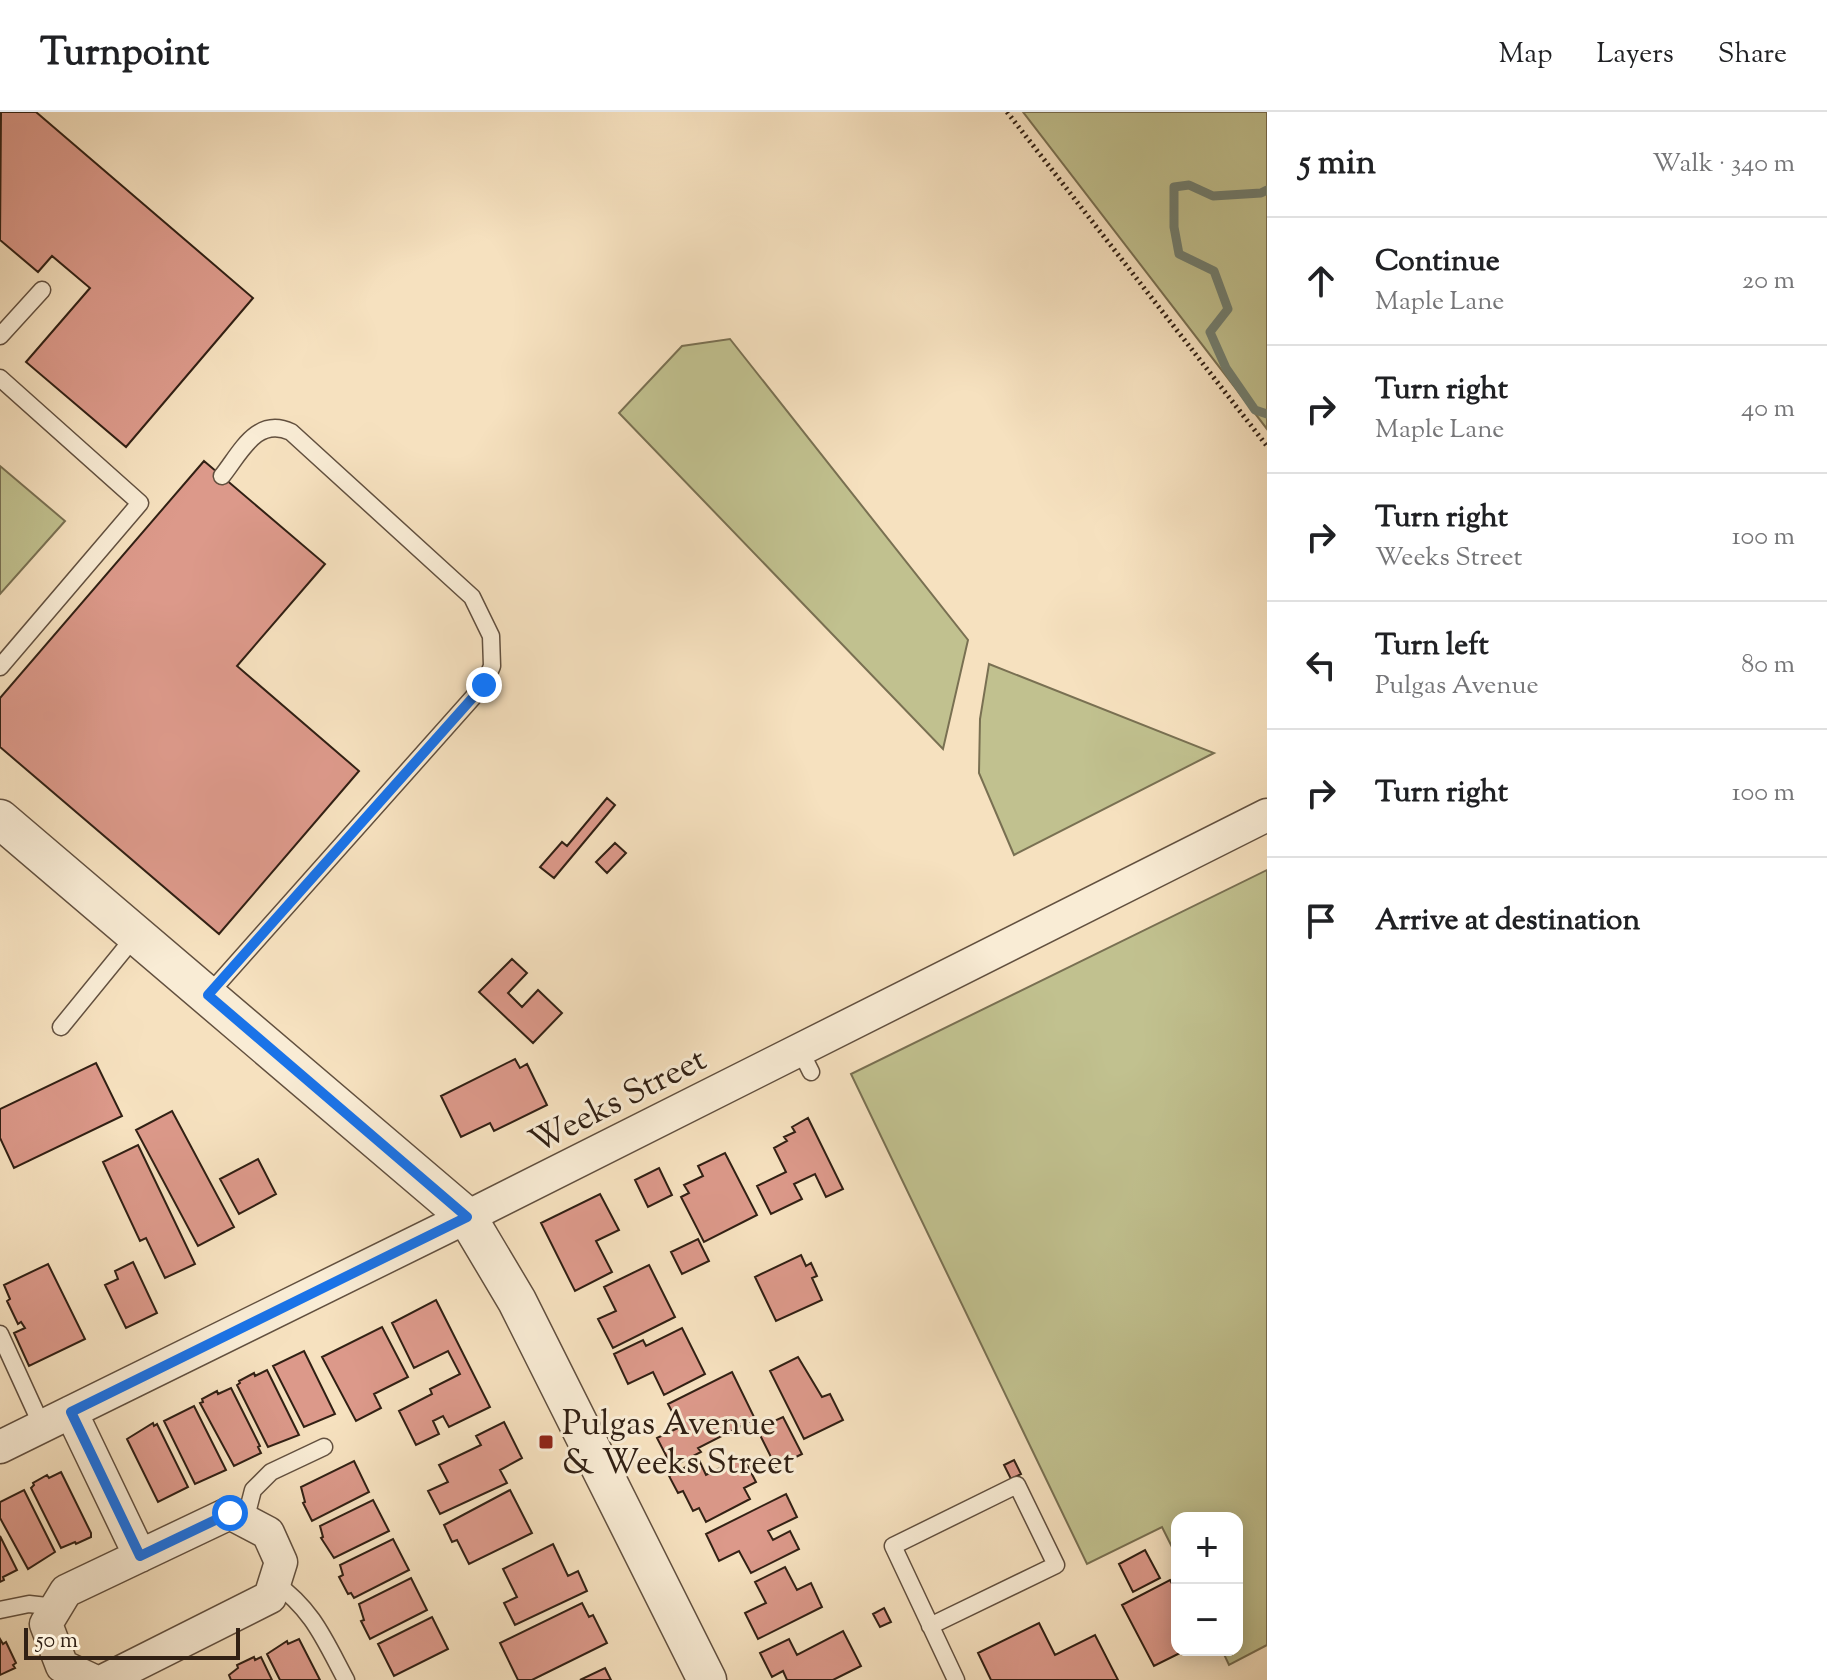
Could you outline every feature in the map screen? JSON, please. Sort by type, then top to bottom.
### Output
[{"type":"street","name":"Weeks Street","points":[[0,1447],[467,1217],[806,1061],[1267,815]]},
{"type":"street","points":[[0,819],[467,1217],[517,1301],[707,1680]]},
{"type":"street","points":[[71,1412],[140,1556]]},
{"type":"street","points":[[230,1513],[245,1521],[268,1533],[281,1562],[270,1597],[89,1679],[62,1666],[46,1624],[66,1591],[230,1513]]},
{"type":"lane","points":[[0,336],[42,290]]},
{"type":"lane","points":[[0,378],[140,503],[0,667]]},
{"type":"lane","points":[[208,995],[484,685],[492,666],[491,636],[472,597],[291,432],[278,426],[258,432],[222,476]]},
{"type":"lane","points":[[61,1027],[136,935]]},
{"type":"lane","points":[[0,1334],[42,1426]]},
{"type":"lane","points":[[245,1521],[253,1490],[271,1472],[324,1447]]},
{"type":"lane","points":[[930,1626],[1056,1565],[1017,1485],[893,1546],[930,1626],[956,1680]]},
{"type":"lane","points":[[274,1582],[297,1599],[312,1616],[346,1680]]},
{"type":"lane","points":[[0,1610],[29,1604],[56,1607]]},
{"type":"path","points":[[1007,112],[1267,446]]},
{"type":"green space","points":[[1023,112],[1267,112],[1267,429]]},
{"type":"green space","points":[[730,339],[968,640],[943,749],[619,413],[682,346]]},
{"type":"green space","points":[[0,466],[65,521],[0,594]]},
{"type":"green space","points":[[989,664],[1214,753],[1014,855],[979,773],[980,719]]},
{"type":"green space","points":[[1267,870],[1267,1645],[1229,1665],[1225,1656],[1243,1656],[1243,1512],[1171,1512],[1171,1545],[1162,1527],[1087,1564],[851,1074]]},
{"type":"building","points":[[1,112],[36,112],[253,298],[126,447],[26,362],[90,288],[52,256],[38,272],[0,240]]},
{"type":"building","points":[[204,461],[325,564],[237,666],[359,771],[219,934],[0,747],[0,698]]},
{"type":"building","points":[[607,798],[615,805],[554,878],[540,867],[562,842],[567,846]]},
{"type":"building","points":[[615,843],[626,853],[607,873],[596,862]]},
{"type":"building","points":[[512,959],[527,973],[508,993],[522,1007],[538,990],[562,1013],[533,1043],[479,992]]},
{"type":"building","points":[[515,1059],[520,1068],[527,1064],[547,1105],[494,1131],[490,1123],[461,1137],[441,1096]]},
{"type":"building","points":[[96,1063],[122,1116],[14,1168],[0,1138],[0,1109]]},
{"type":"building","points":[[172,1111],[234,1227],[198,1246],[136,1130]]},
{"type":"building","points":[[808,1118],[843,1189],[826,1197],[815,1174],[794,1184],[802,1199],[771,1214],[757,1186],[786,1172],[774,1148],[787,1141],[784,1137],[795,1132],[792,1127]]},
{"type":"building","points":[[138,1145],[195,1264],[165,1278],[146,1238],[140,1241],[103,1162]]},
{"type":"building","points":[[725,1153],[757,1215],[704,1242],[681,1197],[689,1193],[684,1185],[703,1176],[698,1166]]},
{"type":"building","points":[[258,1159],[276,1194],[239,1214],[220,1179]]},
{"type":"building","points":[[659,1168],[672,1195],[648,1207],[635,1180]]},
{"type":"building","points":[[600,1194],[619,1230],[596,1241],[612,1272],[575,1291],[541,1223]]},
{"type":"building","points":[[698,1239],[709,1261],[682,1274],[671,1252]]},
{"type":"building","points":[[801,1255],[806,1266],[811,1263],[817,1276],[812,1278],[822,1300],[776,1321],[755,1277]]},
{"type":"building","points":[[133,1262],[157,1313],[126,1328],[105,1285],[118,1279],[115,1271]]},
{"type":"building","points":[[48,1264],[85,1339],[29,1366],[14,1333],[25,1328],[21,1322],[18,1324],[7,1301],[10,1299],[4,1285]]},
{"type":"building","points":[[649,1265],[675,1317],[613,1348],[598,1319],[616,1311],[604,1287]]},
{"type":"building","points":[[436,1300],[490,1407],[449,1427],[443,1416],[433,1421],[439,1434],[416,1445],[399,1411],[432,1394],[430,1389],[460,1374],[448,1351],[414,1368],[392,1323]]},
{"type":"building","points":[[382,1327],[408,1377],[374,1394],[381,1408],[356,1421],[322,1357]]},
{"type":"building","points":[[682,1328],[705,1374],[664,1395],[653,1372],[628,1384],[614,1354],[643,1340],[646,1346]]},
{"type":"building","points":[[304,1351],[335,1414],[304,1427],[273,1366]]},
{"type":"building","points":[[798,1357],[822,1397],[830,1394],[843,1420],[804,1439],[770,1371]]},
{"type":"building","points":[[267,1370],[299,1435],[268,1447],[237,1385],[254,1373],[255,1376]]},
{"type":"building","points":[[732,1372],[755,1419],[698,1448],[701,1452],[672,1467],[657,1438],[680,1427],[668,1404]]},
{"type":"building","points":[[231,1388],[261,1453],[234,1466],[200,1403],[217,1391],[218,1394]]},
{"type":"building","points":[[194,1406],[226,1470],[195,1484],[164,1421]]},
{"type":"building","points":[[783,1417],[802,1454],[776,1467],[757,1429]]},
{"type":"building","points":[[504,1422],[522,1458],[500,1470],[507,1483],[440,1514],[428,1491],[448,1482],[439,1465],[481,1445],[476,1436]]},
{"type":"building","points":[[153,1423],[154,1426],[157,1424],[188,1487],[158,1502],[127,1439]]},
{"type":"building","points":[[743,1457],[756,1482],[744,1488],[750,1499],[706,1522],[699,1508],[693,1511],[683,1491],[678,1493],[669,1476],[699,1460],[706,1475]]},
{"type":"building","points":[[1014,1460],[1021,1474],[1011,1479],[1004,1465]]},
{"type":"building","points":[[354,1461],[369,1492],[312,1521],[303,1503],[301,1487]]},
{"type":"building","points":[[61,1472],[91,1537],[61,1548],[31,1488],[33,1483],[47,1475],[49,1478]]},
{"type":"building","points":[[24,1490],[55,1552],[28,1569],[0,1518],[0,1502]]},
{"type":"building","points":[[510,1490],[532,1533],[469,1564],[457,1540],[452,1542],[444,1525]]},
{"type":"building","points":[[786,1494],[797,1517],[768,1531],[773,1540],[790,1531],[799,1549],[751,1573],[739,1551],[719,1561],[706,1534]]},
{"type":"building","points":[[373,1500],[389,1531],[334,1558],[321,1538],[320,1526]]},
{"type":"building","points":[[0,1536],[17,1570],[0,1582]]},
{"type":"building","points":[[393,1539],[409,1570],[354,1598],[351,1593],[348,1594],[339,1577],[343,1575],[340,1565]]},
{"type":"building","points":[[553,1544],[568,1576],[578,1571],[587,1591],[515,1625],[504,1603],[517,1597],[503,1569]]},
{"type":"building","points":[[1145,1550],[1160,1578],[1133,1592],[1119,1564]]},
{"type":"building","points":[[785,1567],[797,1590],[811,1583],[822,1607],[758,1639],[745,1613],[766,1603],[755,1582]]},
{"type":"building","points":[[411,1578],[427,1610],[370,1639],[361,1621],[364,1620],[359,1604]]},
{"type":"building","points":[[1170,1580],[1171,1656],[1174,1656],[1154,1666],[1122,1605]]},
{"type":"building","points":[[582,1603],[589,1617],[593,1615],[607,1643],[532,1680],[518,1680],[500,1643]]},
{"type":"building","points":[[884,1608],[891,1622],[880,1627],[873,1614]]},
{"type":"building","points":[[432,1617],[448,1649],[394,1676],[378,1644]]},
{"type":"building","points":[[1039,1623],[1055,1655],[1095,1635],[1118,1680],[991,1680],[978,1653]]},
{"type":"building","points":[[843,1631],[861,1666],[833,1680],[787,1680],[783,1671],[772,1677],[760,1653],[789,1639],[797,1655]]},
{"type":"building","points":[[0,1639],[3,1644],[6,1642],[16,1663],[13,1665],[15,1668],[0,1675]]},
{"type":"building","points":[[299,1639],[320,1680],[280,1680],[267,1654],[287,1641],[288,1644]]},
{"type":"building","points":[[254,1657],[255,1660],[261,1657],[272,1680],[231,1680],[229,1675],[238,1668],[237,1665]]},
{"type":"building","points":[[605,1668],[611,1680],[580,1680]]},
{"type":"waterway","points":[[1267,190],[1213,196],[1189,185],[1174,187],[1174,227],[1179,254],[1214,271],[1228,309],[1210,332],[1226,368],[1255,410],[1267,414]]},
{"type":"place","name":"Pulgas Avenue & Weeks Street","points":[[546,1442]]},
{"type":"route","points":[[230,1513],[140,1556],[71,1412],[467,1217],[208,995],[484,685]]}]
